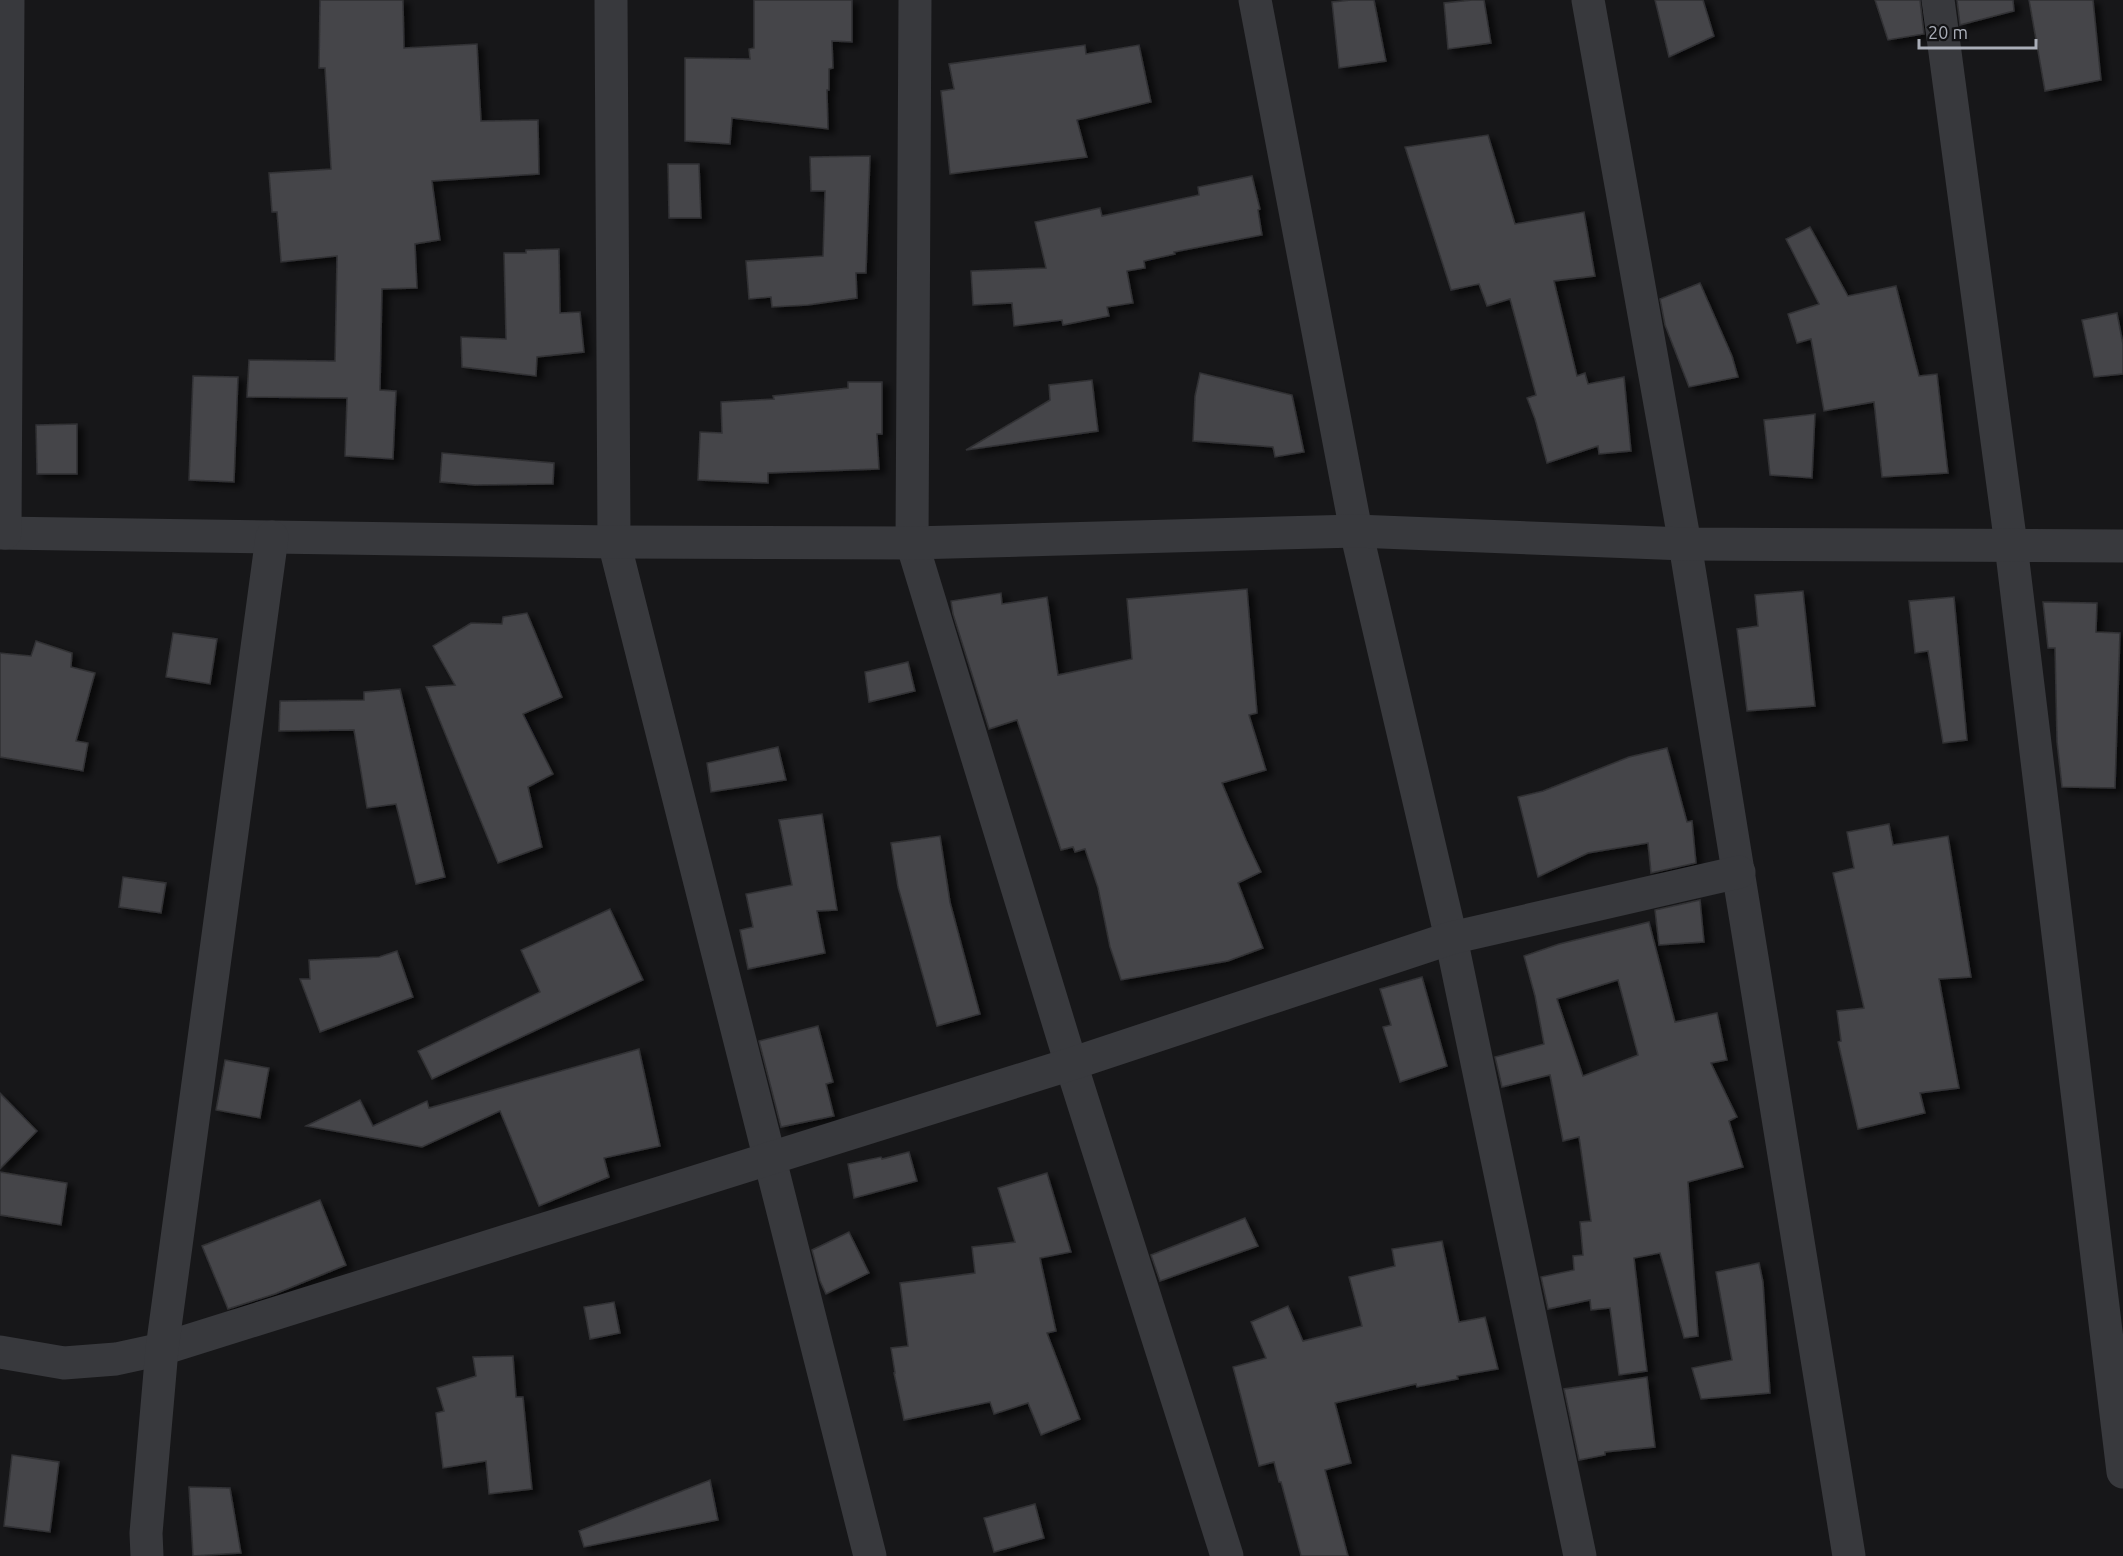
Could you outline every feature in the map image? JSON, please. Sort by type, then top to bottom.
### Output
[{"type":"street","points":[[8,0],[3,533],[614,542],[912,543],[1356,531],[1686,544],[2123,546]]},
{"type":"street","points":[[611,0],[614,542],[870,1556]]},
{"type":"street","points":[[915,0],[912,543],[1071,1064],[1227,1556]]},
{"type":"street","points":[[1255,0],[1356,531],[1451,938],[1580,1556]]},
{"type":"street","points":[[1588,0],[1686,544],[1850,1556]]},
{"type":"street","points":[[1938,0],[2011,545],[2123,1472]]},
{"type":"street","points":[[147,1556],[146,1533],[162,1349],[272,537]]},
{"type":"street","points":[[0,1352],[64,1363],[116,1359],[162,1349],[1071,1064],[1451,938],[1739,872]]},
{"type":"building","points":[[320,0],[403,0],[404,48],[477,44],[481,121],[538,120],[539,174],[432,181],[440,240],[415,244],[417,288],[382,289],[380,390],[396,391],[393,459],[345,456],[347,398],[247,397],[249,360],[335,361],[337,256],[281,262],[277,212],[272,212],[269,173],[331,169],[325,68],[319,68]]},
{"type":"building","points":[[754,0],[852,0],[852,42],[832,41],[833,68],[829,69],[829,90],[827,90],[828,129],[732,118],[730,144],[685,141],[685,58],[750,59],[749,49],[754,48]]},
{"type":"building","points":[[1374,0],[1386,61],[1339,68],[1332,2]]},
{"type":"building","points":[[1484,0],[1491,43],[1448,49],[1444,3]]},
{"type":"building","points":[[1655,0],[1703,0],[1714,36],[1669,57]]},
{"type":"building","points":[[1875,0],[1920,0],[1924,34],[1888,40]]},
{"type":"building","points":[[1957,0],[2013,0],[2014,11],[1960,25]]},
{"type":"building","points":[[2029,0],[2093,0],[2101,80],[2045,91]]},
{"type":"building","points":[[1085,45],[1086,54],[1139,45],[1151,102],[1077,120],[1087,157],[950,174],[941,91],[954,89],[949,64]]},
{"type":"building","points":[[1488,135],[1515,224],[1584,212],[1595,276],[1554,281],[1577,376],[1585,373],[1588,384],[1624,377],[1631,451],[1599,454],[1598,446],[1547,463],[1527,398],[1536,395],[1510,299],[1487,306],[1479,284],[1451,290],[1405,147]]},
{"type":"building","points":[[870,156],[866,273],[856,273],[857,298],[808,305],[772,307],[771,297],[749,299],[746,261],[823,256],[825,191],[811,191],[810,157]]},
{"type":"building","points":[[668,164],[699,164],[701,218],[669,218]]},
{"type":"building","points":[[1252,176],[1260,209],[1258,210],[1262,235],[1174,252],[1175,254],[1144,261],[1145,268],[1127,271],[1133,303],[1107,307],[1109,316],[1063,325],[1062,320],[1014,326],[1012,303],[973,305],[971,271],[1046,268],[1035,222],[1100,208],[1102,216],[1199,195],[1198,187]]},
{"type":"building","points":[[1810,227],[1848,296],[1896,286],[1919,376],[1937,374],[1948,473],[1882,477],[1874,402],[1824,411],[1811,339],[1797,343],[1788,314],[1819,304],[1786,239]]},
{"type":"building","points":[[559,249],[560,313],[580,312],[584,352],[537,357],[536,376],[462,367],[461,337],[506,339],[504,253]]},
{"type":"building","points":[[1700,283],[1732,356],[1738,377],[1689,387],[1665,325],[1660,299]]},
{"type":"building","points":[[2117,313],[2123,344],[2123,374],[2094,377],[2082,320]]},
{"type":"building","points":[[1200,373],[1292,395],[1304,452],[1275,457],[1273,447],[1193,441],[1195,396]]},
{"type":"building","points":[[193,376],[238,377],[234,482],[189,480]]},
{"type":"building","points":[[1092,380],[1098,431],[966,450],[1050,400],[1049,385]]},
{"type":"building","points":[[848,382],[882,382],[882,434],[877,434],[879,469],[768,473],[768,483],[698,480],[700,432],[722,433],[721,402],[774,399],[773,396],[848,388]]},
{"type":"building","points":[[1815,414],[1812,478],[1770,475],[1764,420]]},
{"type":"building","points":[[77,424],[77,474],[37,474],[36,425]]},
{"type":"building","points":[[442,453],[554,463],[553,484],[475,485],[440,482]]},
{"type":"building","points":[[1247,589],[1257,713],[1249,715],[1266,770],[1222,783],[1261,872],[1238,883],[1263,948],[1228,961],[1121,980],[1110,947],[1098,888],[1085,849],[1075,852],[1073,847],[1061,850],[1017,720],[989,729],[951,601],[1001,593],[1002,604],[1047,597],[1058,675],[1132,659],[1127,599]]},
{"type":"building","points":[[1803,591],[1815,706],[1747,711],[1737,629],[1758,626],[1755,595]]},
{"type":"building","points":[[1954,597],[1967,740],[1943,743],[1928,651],[1915,653],[1909,601]]},
{"type":"building","points":[[2043,602],[2097,603],[2096,632],[2120,633],[2115,788],[2062,787],[2057,742],[2055,648],[2048,648]]},
{"type":"building","points":[[527,613],[562,697],[523,714],[553,774],[528,787],[542,847],[498,863],[426,687],[455,685],[433,646],[471,623],[502,624],[503,617]]},
{"type":"building","points":[[173,633],[217,639],[210,684],[166,677]]},
{"type":"building","points":[[36,641],[72,653],[71,667],[95,673],[76,741],[88,743],[83,771],[0,757],[0,653],[31,656]]},
{"type":"building","points":[[908,662],[915,691],[869,702],[865,672]]},
{"type":"building","points":[[400,689],[445,877],[416,884],[396,804],[367,808],[354,730],[279,731],[280,701],[364,700],[364,692]]},
{"type":"building","points":[[778,747],[786,780],[711,792],[707,763]]},
{"type":"building","points":[[1667,748],[1687,822],[1692,821],[1696,863],[1651,873],[1648,843],[1588,853],[1538,877],[1518,797],[1543,791],[1629,757]]},
{"type":"building","points":[[822,814],[837,910],[817,911],[825,953],[748,969],[740,930],[753,927],[746,894],[792,885],[779,820]]},
{"type":"building","points":[[1889,824],[1893,845],[1948,836],[1971,977],[1939,979],[1959,1088],[1920,1093],[1925,1113],[1858,1129],[1838,1042],[1841,1041],[1837,1011],[1864,1008],[1833,873],[1854,868],[1847,832]]},
{"type":"building","points":[[940,836],[950,902],[980,1014],[937,1026],[898,887],[891,843]]},
{"type":"building","points":[[123,877],[166,883],[161,913],[119,907]]},
{"type":"building","points":[[1700,900],[1704,942],[1659,945],[1655,910]]},
{"type":"building","points":[[610,909],[643,980],[432,1079],[418,1051],[540,992],[521,950]]},
{"type":"building","points":[[1649,922],[1675,1022],[1717,1013],[1727,1060],[1711,1063],[1737,1117],[1729,1121],[1743,1167],[1688,1182],[1698,1336],[1684,1338],[1660,1253],[1634,1258],[1647,1371],[1619,1375],[1610,1308],[1591,1310],[1590,1300],[1548,1309],[1541,1277],[1574,1270],[1573,1256],[1583,1255],[1580,1222],[1591,1221],[1579,1137],[1563,1141],[1550,1075],[1502,1087],[1495,1057],[1544,1044],[1535,996],[1524,956],[1559,944]],"holes":[[[1618,980],[1638,1055],[1583,1076],[1557,999]]]},
{"type":"building","points":[[397,951],[413,997],[320,1032],[300,979],[310,979],[309,960],[379,957]]},
{"type":"building","points":[[1422,977],[1447,1066],[1400,1082],[1383,1027],[1391,1025],[1380,989]]},
{"type":"building","points":[[818,1026],[833,1082],[826,1084],[834,1116],[781,1127],[759,1041]]},
{"type":"building","points":[[639,1049],[660,1146],[604,1158],[609,1177],[539,1206],[500,1111],[422,1147],[306,1126],[360,1100],[373,1126],[427,1101],[429,1108]]},
{"type":"building","points":[[225,1060],[269,1068],[260,1118],[216,1110]]},
{"type":"building","points":[[0,1093],[37,1131],[0,1169]]},
{"type":"building","points":[[909,1152],[917,1181],[854,1198],[848,1164]]},
{"type":"building","points":[[0,1172],[67,1183],[61,1225],[0,1215]]},
{"type":"building","points":[[1047,1173],[1071,1252],[1040,1258],[1056,1331],[1047,1333],[1080,1419],[1041,1435],[1028,1403],[994,1414],[990,1402],[904,1420],[891,1348],[908,1346],[900,1283],[975,1273],[972,1247],[1015,1242],[998,1188]]},
{"type":"building","points":[[320,1200],[346,1265],[275,1294],[228,1309],[202,1246]]},
{"type":"building","points":[[1245,1218],[1258,1246],[1160,1281],[1151,1255]]},
{"type":"building","points":[[849,1232],[869,1273],[826,1294],[812,1250]]},
{"type":"building","points":[[1442,1241],[1459,1322],[1485,1317],[1498,1369],[1457,1376],[1458,1379],[1417,1387],[1416,1384],[1335,1403],[1351,1463],[1325,1470],[1348,1556],[1301,1556],[1274,1462],[1259,1466],[1233,1367],[1266,1358],[1251,1322],[1288,1306],[1303,1341],[1362,1326],[1349,1277],[1395,1266],[1392,1249]]},
{"type":"building","points":[[1759,1263],[1763,1282],[1770,1393],[1701,1399],[1692,1368],[1732,1360],[1716,1272]]},
{"type":"building","points":[[614,1302],[620,1333],[590,1339],[584,1307]]},
{"type":"building","points":[[513,1356],[516,1397],[523,1397],[532,1489],[489,1494],[486,1461],[443,1468],[436,1413],[444,1411],[437,1388],[476,1376],[473,1357]]},
{"type":"building","points":[[1647,1377],[1655,1447],[1605,1452],[1605,1455],[1579,1460],[1564,1389]]},
{"type":"building","points":[[12,1455],[59,1462],[50,1532],[4,1526]]},
{"type":"building","points":[[710,1480],[718,1520],[584,1547],[579,1531]]},
{"type":"building","points":[[189,1487],[230,1488],[241,1553],[193,1556]]},
{"type":"building","points":[[1035,1504],[1044,1538],[994,1552],[984,1518]]}]
